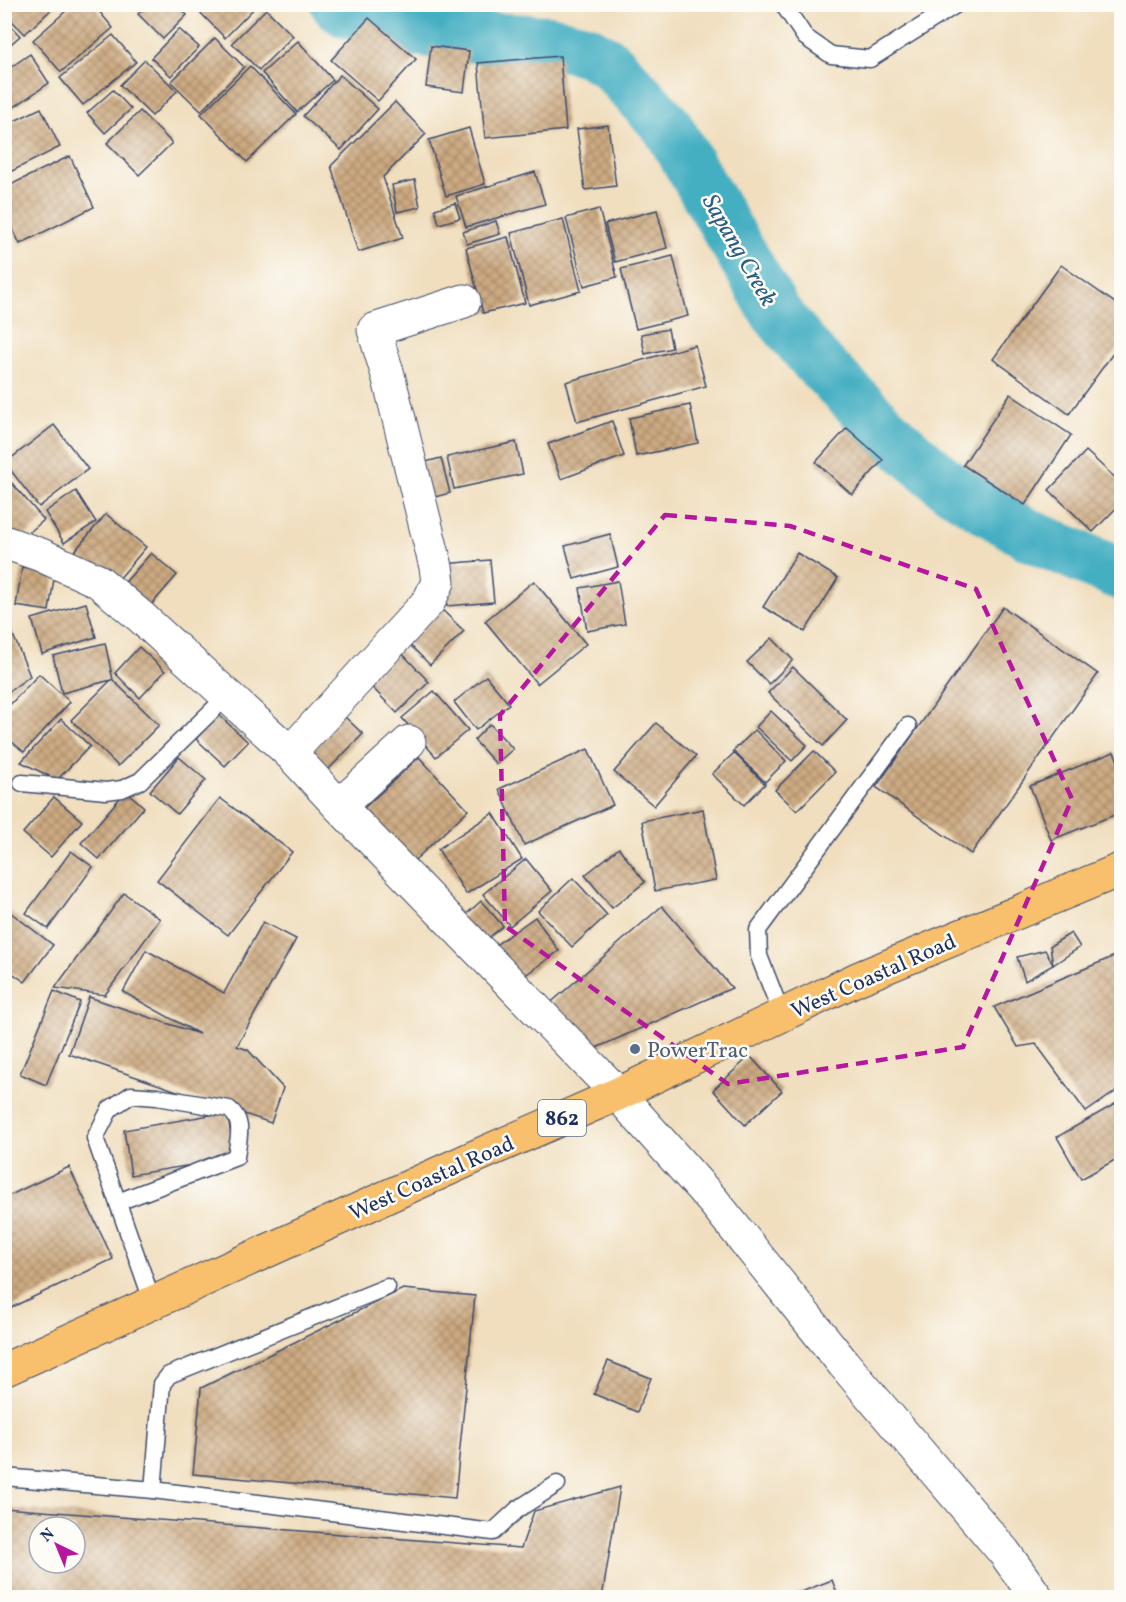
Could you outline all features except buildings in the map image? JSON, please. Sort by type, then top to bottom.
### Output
[{"type":"main road","name":"West Coastal Road","points":[[4,1370],[618,1094],[857,979],[1122,869]]},
{"type":"street","points":[[290,753],[429,601],[438,582],[422,510],[374,330],[464,301]]},
{"type":"street","points":[[4,542],[41,555],[98,581],[141,617],[290,753],[618,1094],[714,1202],[843,1363],[1004,1552],[1037,1598]]},
{"type":"street","points":[[339,806],[409,742]]},
{"type":"lane","points":[[783,4],[806,37],[831,55],[870,59],[957,4]]},
{"type":"lane","points":[[22,783],[106,791],[122,789],[140,781],[227,696]]},
{"type":"lane","points":[[782,1016],[759,956],[758,930],[908,726]]},
{"type":"lane","points":[[118,1202],[236,1157],[239,1122],[237,1115],[229,1109],[131,1095],[110,1109],[95,1138],[153,1303]]},
{"type":"lane","points":[[153,1490],[162,1384],[169,1375],[387,1287]]},
{"type":"lane","points":[[4,1477],[153,1490],[493,1532],[518,1509],[557,1484]]},
{"type":"highlighted area","points":[[665,515],[790,526],[976,589],[1072,799],[963,1047],[728,1084],[505,926],[500,715]]},
{"type":"waterway","name":"Sapang Creek","points":[[336,4],[346,12],[421,31],[484,38],[549,41],[588,51],[609,63],[667,126],[776,313],[816,361],[893,438],[949,486],[1029,535],[1122,575]]},
{"type":"place","name":"PowerTrac","points":[[635,1049]]}]
